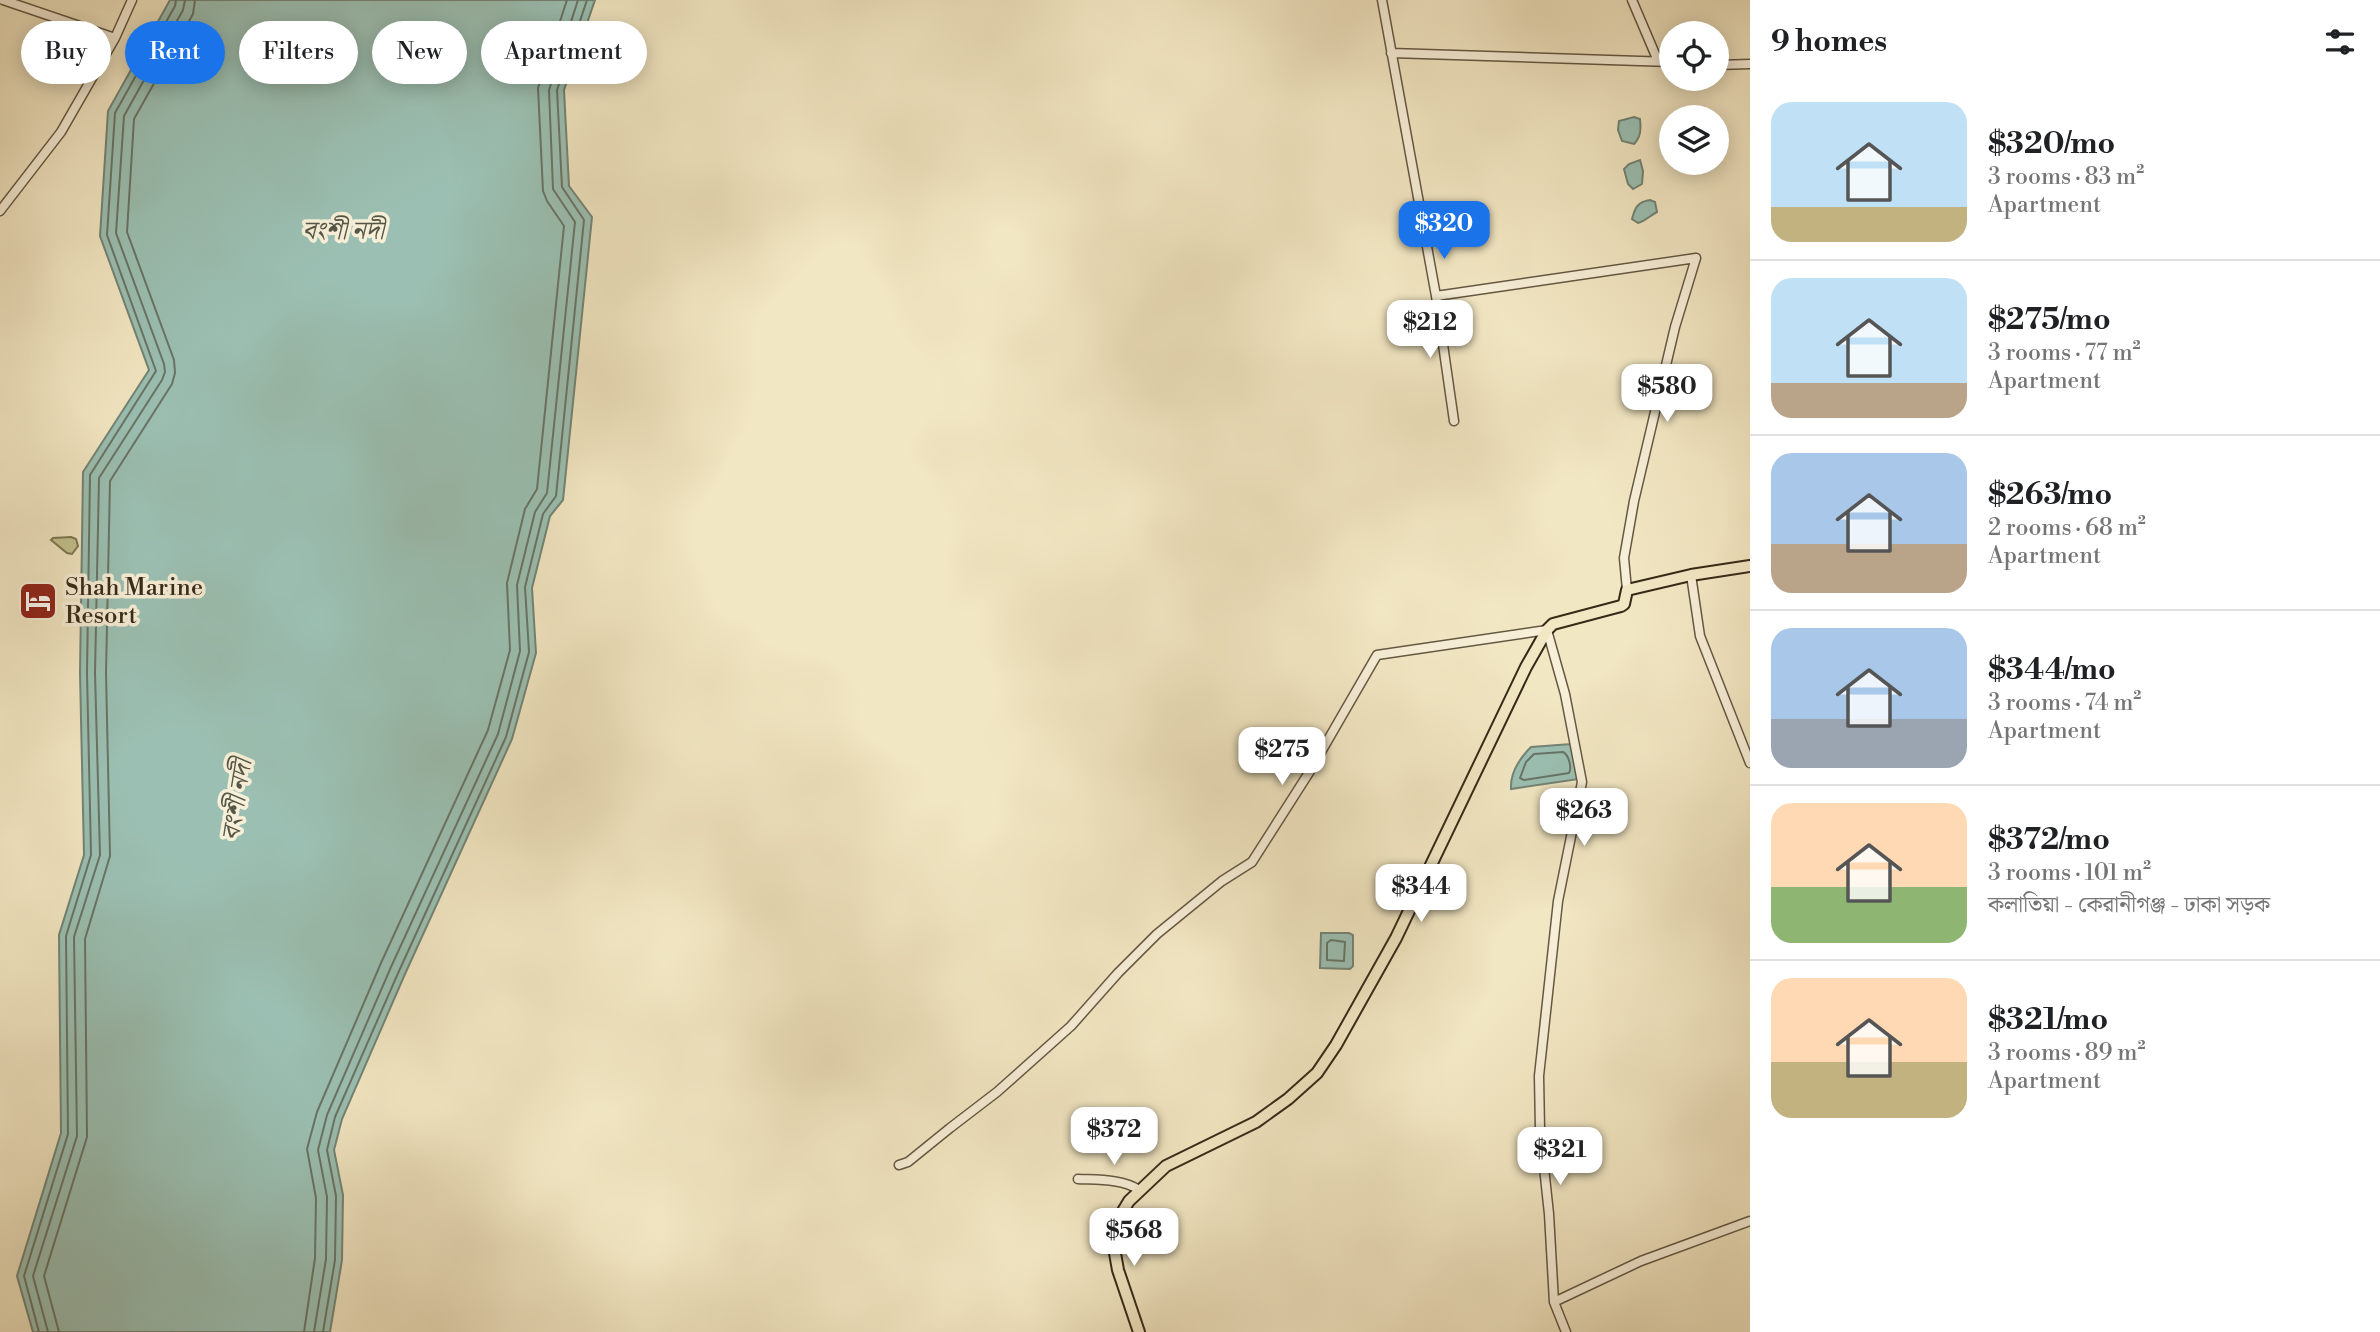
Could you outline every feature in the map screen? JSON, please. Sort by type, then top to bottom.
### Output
[{"type":"main road","points":[[1139,1332],[1118,1270],[1113,1242],[1117,1221],[1129,1201],[1166,1166],[1256,1122],[1288,1099],[1317,1073],[1336,1045],[1396,938],[1526,667],[1547,630],[1560,621],[1621,606],[1627,590],[1691,575],[1750,566]]},
{"type":"street","points":[[3,0],[115,38]]},
{"type":"street","points":[[0,211],[61,132],[115,38],[132,0]]},
{"type":"street","points":[[1382,0],[1436,296],[1454,421]]},
{"type":"street","points":[[1391,53],[1658,61],[1632,0]]},
{"type":"street","points":[[1729,65],[1750,64]]},
{"type":"street","points":[[1436,296],[1696,258],[1675,327],[1634,501],[1624,558],[1627,590]]},
{"type":"street","points":[[1691,575],[1700,636],[1750,763]]},
{"type":"street","points":[[899,1165],[908,1162],[998,1092],[1071,1026],[1157,934],[1222,881],[1252,862],[1310,771],[1377,655],[1547,630],[1565,694],[1582,782],[1558,901],[1539,1076],[1540,1130],[1549,1214],[1554,1302],[1566,1332]]},
{"type":"street","points":[[1078,1179],[1132,1185],[1139,1190]]},
{"type":"street","points":[[1554,1302],[1641,1261],[1750,1221]]},
{"type":"green space","points":[[53,538],[76,539],[78,546],[72,554],[51,540]]},
{"type":"water","name":"বংশী নদী","points":[[170,0],[595,0],[588,21],[481,21],[481,84],[566,84],[564,90],[569,186],[592,217],[563,500],[550,516],[532,588],[536,653],[512,739],[342,1119],[334,1150],[343,1195],[342,1260],[330,1332],[33,1332],[17,1276],[61,1133],[59,935],[84,855],[80,673],[83,472],[149,370],[100,236],[108,111],[125,81],[125,84],[225,84],[225,21],[158,21]]},
{"type":"water","points":[[1634,117],[1640,119],[1640,126],[1639,136],[1634,144],[1622,141],[1618,130],[1619,121]]},
{"type":"water","points":[[1640,160],[1642,184],[1633,189],[1628,184],[1624,169]]},
{"type":"water","points":[[1650,200],[1655,202],[1657,212],[1638,223],[1632,219],[1637,206]]},
{"type":"water","points":[[1571,744],[1579,779],[1511,789],[1517,766],[1531,747]]},
{"type":"water","points":[[1321,933],[1353,935],[1353,966],[1350,969],[1320,968]]},
{"type":"place","name":"Shah Marine Resort","points":[[38,601]]}]
